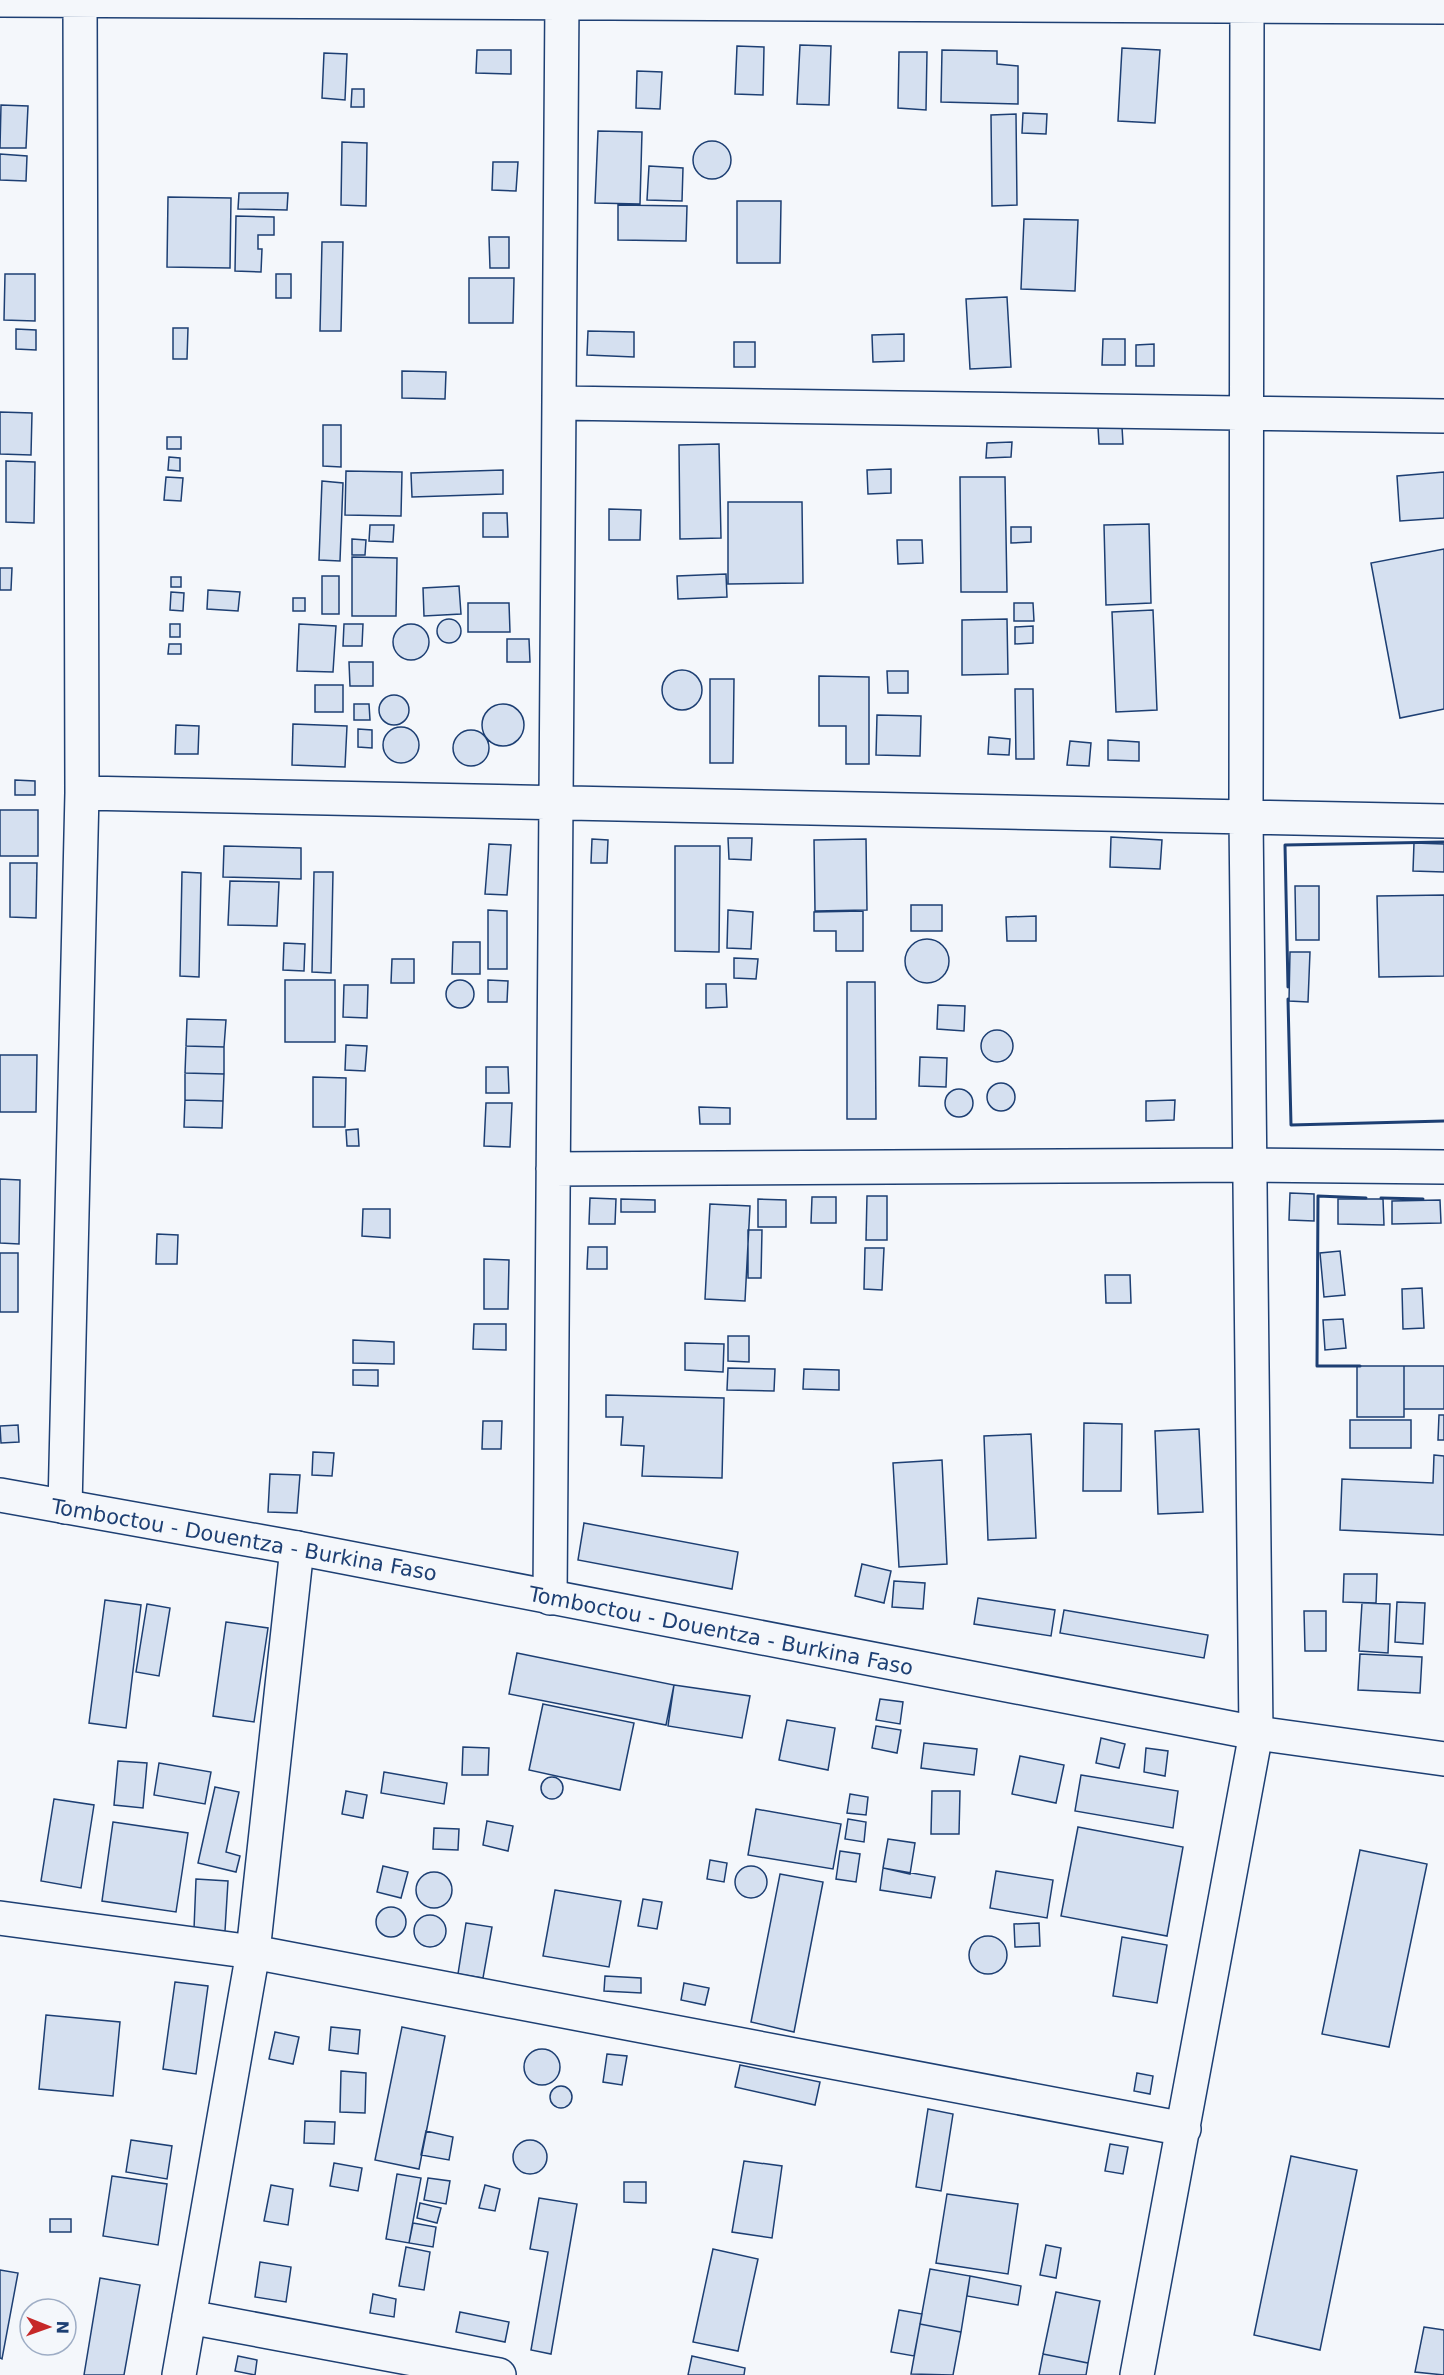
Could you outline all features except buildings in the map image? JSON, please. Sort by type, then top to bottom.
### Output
[{"type":"street","points":[[0,0],[1247,3],[1444,7]]},
{"type":"street","points":[[64,1507],[82,793],[80,0]]},
{"type":"street","points":[[550,1598],[562,1]]},
{"type":"street","points":[[1137,2375],[1256,1734],[1246,817],[1247,3]]},
{"type":"street","points":[[559,403],[1444,416]]},
{"type":"street","points":[[82,793],[1444,821]]},
{"type":"street","points":[[553,1169],[1250,1165],[1444,1167]]},
{"type":"street","name":"Tomboctou - Douentza - Burkina Faso","points":[[0,1496],[297,1548],[1256,1734],[1444,1759]]},
{"type":"street","points":[[179,2375],[253,1952],[297,1548]]},
{"type":"street","points":[[0,1918],[253,1952],[1184,2129]]},
{"type":"street","points":[[189,2318],[498,2375]]},
{"type":"wall","points":[[1288,987],[1285,845],[1444,842]]},
{"type":"wall","points":[[1288,999],[1291,1125],[1444,1121]]},
{"type":"wall","points":[[1360,1366],[1317,1366],[1318,1196],[1366,1198]]},
{"type":"wall","points":[[1381,1198],[1423,1199]]}]
